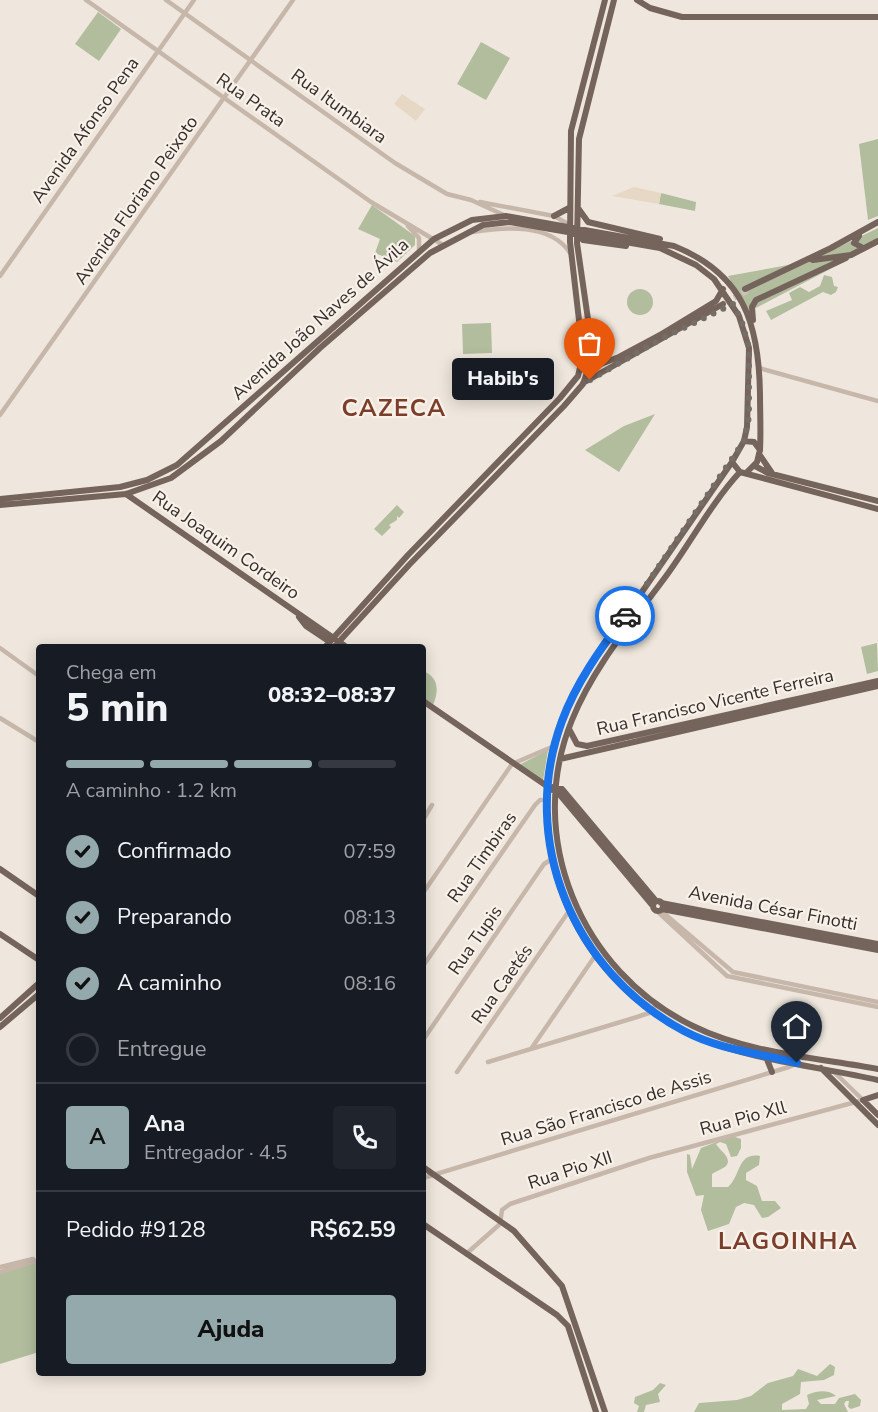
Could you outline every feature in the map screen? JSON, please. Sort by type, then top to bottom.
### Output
[{"type":"main road","points":[[583,384],[589,368],[591,340],[570,225],[571,131],[605,0]]},
{"type":"main road","points":[[637,0],[658,11],[681,17],[878,17]]},
{"type":"main road","points":[[331,644],[408,555],[561,398],[581,369],[583,335],[575,255],[580,131],[614,1]]},
{"type":"main road","name":"Avenida João Naves de Ávila","points":[[577,206],[585,220],[668,241],[717,269],[737,294],[753,327],[759,368],[760,452]]},
{"type":"main road","points":[[554,216],[569,208]]},
{"type":"main road","points":[[570,216],[577,236]]},
{"type":"main road","name":"Avenida João Naves de Ávila","points":[[0,505],[126,494],[171,478],[199,460],[320,348],[443,245],[483,225],[508,218]]},
{"type":"main road","name":"Avenida João Naves de Ávila","points":[[0,499],[120,487],[147,480],[177,465],[291,367],[342,316],[419,250],[434,239],[472,220],[508,218],[644,243],[674,246]]},
{"type":"main road","points":[[851,255],[810,261],[746,290],[878,224]]},
{"type":"main road","points":[[863,248],[855,245],[854,239],[878,224]]},
{"type":"main road","points":[[570,225],[577,236],[588,241],[575,255]]},
{"type":"main road","points":[[602,242],[599,234],[604,226]]},
{"type":"main road","points":[[737,294],[848,239]]},
{"type":"main road","points":[[753,327],[752,307],[756,300],[878,240]]},
{"type":"main road","name":"Avenida João Naves de Ávila","points":[[588,241],[671,253]]},
{"type":"main road","name":"Avenida João Naves de Ávila","points":[[644,243],[671,253],[707,272],[732,303],[747,338],[749,417],[744,441]]},
{"type":"main road","points":[[393,273],[399,280]]},
{"type":"main road","points":[[331,644],[583,384],[716,301],[725,292]]},
{"type":"main road","points":[[660,337],[722,303]]},
{"type":"main road","points":[[581,369],[589,368],[660,337],[732,303]]},
{"type":"main road","points":[[749,364],[759,368]]},
{"type":"main road","points":[[773,474],[754,442],[744,441],[732,462],[579,684],[563,718],[554,746],[547,787],[546,800],[552,859],[569,911],[595,956],[622,987],[652,1012],[708,1042],[766,1057],[878,1080]]},
{"type":"main road","points":[[760,452],[754,466],[744,472],[632,622],[588,686],[568,728],[560,759],[556,789],[555,828],[559,853],[575,905],[592,938],[612,965],[656,1005],[715,1036],[878,1069]]},
{"type":"main road","points":[[732,462],[744,472],[878,509]]},
{"type":"main road","points":[[754,466],[773,474],[878,501]]},
{"type":"main road","name":"Rua Joaquim Cordeiro","points":[[126,494],[342,644]]},
{"type":"main road","points":[[295,612],[306,626],[329,644]]},
{"type":"main road","points":[[626,615],[632,622]]},
{"type":"main road","name":"Rua Francisco Vicente Ferreira","points":[[560,759],[626,740],[878,681]]},
{"type":"main road","name":"Rua Francisco Vicente Ferreira","points":[[568,728],[573,740],[581,746],[626,740],[878,686]]},
{"type":"main road","points":[[426,703],[512,764],[547,787],[556,789],[658,907]]},
{"type":"main road","points":[[0,869],[36,894]]},
{"type":"main road","name":"Avenida César Finotti","points":[[658,907],[878,944]]},
{"type":"main road","name":"Avenida César Finotti","points":[[658,907],[878,950]]},
{"type":"main road","points":[[0,934],[36,958]]},
{"type":"main road","points":[[0,1018],[36,986]]},
{"type":"main road","points":[[0,1027],[36,997]]},
{"type":"main road","points":[[766,1057],[772,1072]]},
{"type":"main road","points":[[820,1068],[878,1115]]},
{"type":"main road","name":"Rua Pio Xll","points":[[860,1101],[878,1095]]},
{"type":"main road","points":[[860,1101],[878,1125]]},
{"type":"main road","points":[[426,1169],[501,1222],[533,1250],[562,1287],[602,1412]]},
{"type":"main road","points":[[426,1226],[557,1315],[568,1326],[602,1412]]},
{"type":"street","name":"Rua Prata","points":[[86,0],[402,220],[443,245]]},
{"type":"street","name":"Rua Itumbiara","points":[[166,0],[395,163],[447,194],[471,200],[508,218]]},
{"type":"street","name":"Avenida Afonso Pena","points":[[0,276],[194,0]]},
{"type":"street","name":"Avenida Floriano Peixoto","points":[[0,415],[293,0]]},
{"type":"street","points":[[471,200],[554,216],[570,225]]},
{"type":"street","points":[[538,232],[546,222],[546,214]]},
{"type":"street","name":"Rua Prata","points":[[402,220],[419,238],[419,250]]},
{"type":"street","points":[[464,234],[500,229],[538,232],[558,238],[575,255]]},
{"type":"street","points":[[759,368],[878,401]]},
{"type":"street","points":[[0,648],[36,674]]},
{"type":"street","points":[[0,718],[36,740]]},
{"type":"street","points":[[426,889],[512,764],[554,746]]},
{"type":"street","name":"Rua Timbiras","points":[[426,962],[535,805],[540,800],[546,800]]},
{"type":"street","points":[[426,815],[432,805]]},
{"type":"street","name":"Rua Tupis","points":[[426,1036],[544,864],[552,859]]},
{"type":"street","points":[[658,907],[728,969],[738,974],[878,1002]]},
{"type":"street","points":[[658,907],[727,976],[878,1007]]},
{"type":"street","name":"Rua Caetés","points":[[458,1072],[569,911]]},
{"type":"street","points":[[531,1049],[595,956]]},
{"type":"street","points":[[488,1062],[652,1012],[656,1005]]},
{"type":"street","points":[[797,1063],[798,1054]]},
{"type":"street","name":"Rua São Francisco de Assis","points":[[426,1177],[797,1063]]},
{"type":"street","points":[[834,1071],[860,1101]]},
{"type":"street","name":"Rua Pio Xll","points":[[649,1158],[860,1101]]},
{"type":"street","name":"Rua Pio XII","points":[[501,1222],[502,1210],[520,1200],[649,1158]]},
{"type":"street","points":[[466,1254],[501,1222]]},
{"type":"street","points":[[0,1269],[36,1260]]},
{"type":"green space","points":[[98,12],[121,29],[99,61],[75,44]]},
{"type":"green space","points":[[481,42],[510,58],[486,100],[457,84]]},
{"type":"green space","points":[[878,139],[878,216],[868,220],[859,144]]},
{"type":"green space","points":[[661,193],[696,202],[695,211],[659,204]]},
{"type":"green space","points":[[372,205],[415,236],[415,245],[397,262],[375,253],[380,239],[358,229]]},
{"type":"green space","points":[[878,228],[878,244],[748,312],[728,276],[810,261]]},
{"type":"green space","points":[[824,275],[832,277],[834,286],[838,287],[836,292],[831,295],[823,292],[771,320],[766,311],[792,300],[789,293],[800,287],[809,292],[820,286]]},
{"type":"green space","points":[[640,289],[649,293],[653,302],[649,311],[640,315],[631,311],[627,302],[631,293]]},
{"type":"green space","points":[[491,323],[492,353],[463,354],[462,324]]},
{"type":"green space","points":[[655,414],[619,472],[585,450],[624,426]]},
{"type":"green space","points":[[397,505],[404,512],[399,518],[397,516],[397,520],[389,525],[391,527],[382,536],[374,529]]},
{"type":"green space","points":[[877,643],[878,671],[867,674],[861,647]]},
{"type":"green space","points":[[426,673],[432,677],[436,685],[433,705],[426,700]]},
{"type":"green space","points":[[548,750],[543,781],[519,765]]},
{"type":"green space","points":[[732,1136],[741,1139],[741,1148],[737,1156],[731,1157],[726,1144],[720,1142],[716,1144],[727,1157],[728,1163],[712,1174],[712,1187],[728,1187],[743,1161],[753,1156],[760,1156],[759,1165],[746,1173],[746,1180],[757,1186],[762,1201],[775,1201],[781,1208],[768,1217],[762,1218],[754,1205],[744,1203],[736,1207],[729,1224],[708,1231],[701,1210],[704,1195],[696,1196],[687,1172],[687,1154],[690,1155],[692,1169],[701,1148]]},
{"type":"green space","points":[[36,1263],[36,1353],[0,1364],[0,1273]]},
{"type":"green space","points":[[830,1364],[835,1367],[834,1375],[824,1380],[801,1382],[800,1394],[782,1404],[782,1410],[806,1409],[809,1404],[807,1395],[822,1391],[836,1396],[817,1400],[821,1404],[835,1404],[839,1398],[855,1394],[861,1400],[860,1406],[851,1409],[848,1407],[849,1401],[846,1401],[844,1404],[848,1412],[694,1412],[699,1403],[737,1400],[751,1396],[768,1383],[793,1376],[798,1369],[817,1376]]},
{"type":"green space","points":[[660,1383],[666,1385],[658,1394],[660,1402],[646,1405],[644,1412],[637,1412],[639,1406],[634,1403],[635,1397],[653,1390]]},
{"type":"shaded area","points":[[402,94],[425,109],[416,121],[394,104]]},
{"type":"shaded area","points":[[634,187],[661,193],[659,204],[612,196]]},
{"type":"tunnel","points":[[726,302],[747,291]]},
{"type":"way so far","points":[[590,380],[661,339],[689,328],[733,304],[742,322],[750,354],[749,417],[744,441],[625,616]]},
{"type":"place","name":"Habib's","points":[[590,380]]},
{"type":"district","name":"CAZECA","points":[[394,408]]},
{"type":"district","name":"LAGOINHA","points":[[788,1241]]},
{"type":"route","points":[[625,616],[579,684],[563,718],[554,746],[547,786],[546,808],[548,838],[561,892],[577,928],[600,963],[628,992],[652,1012],[708,1042],[745,1053],[797,1063]]}]
